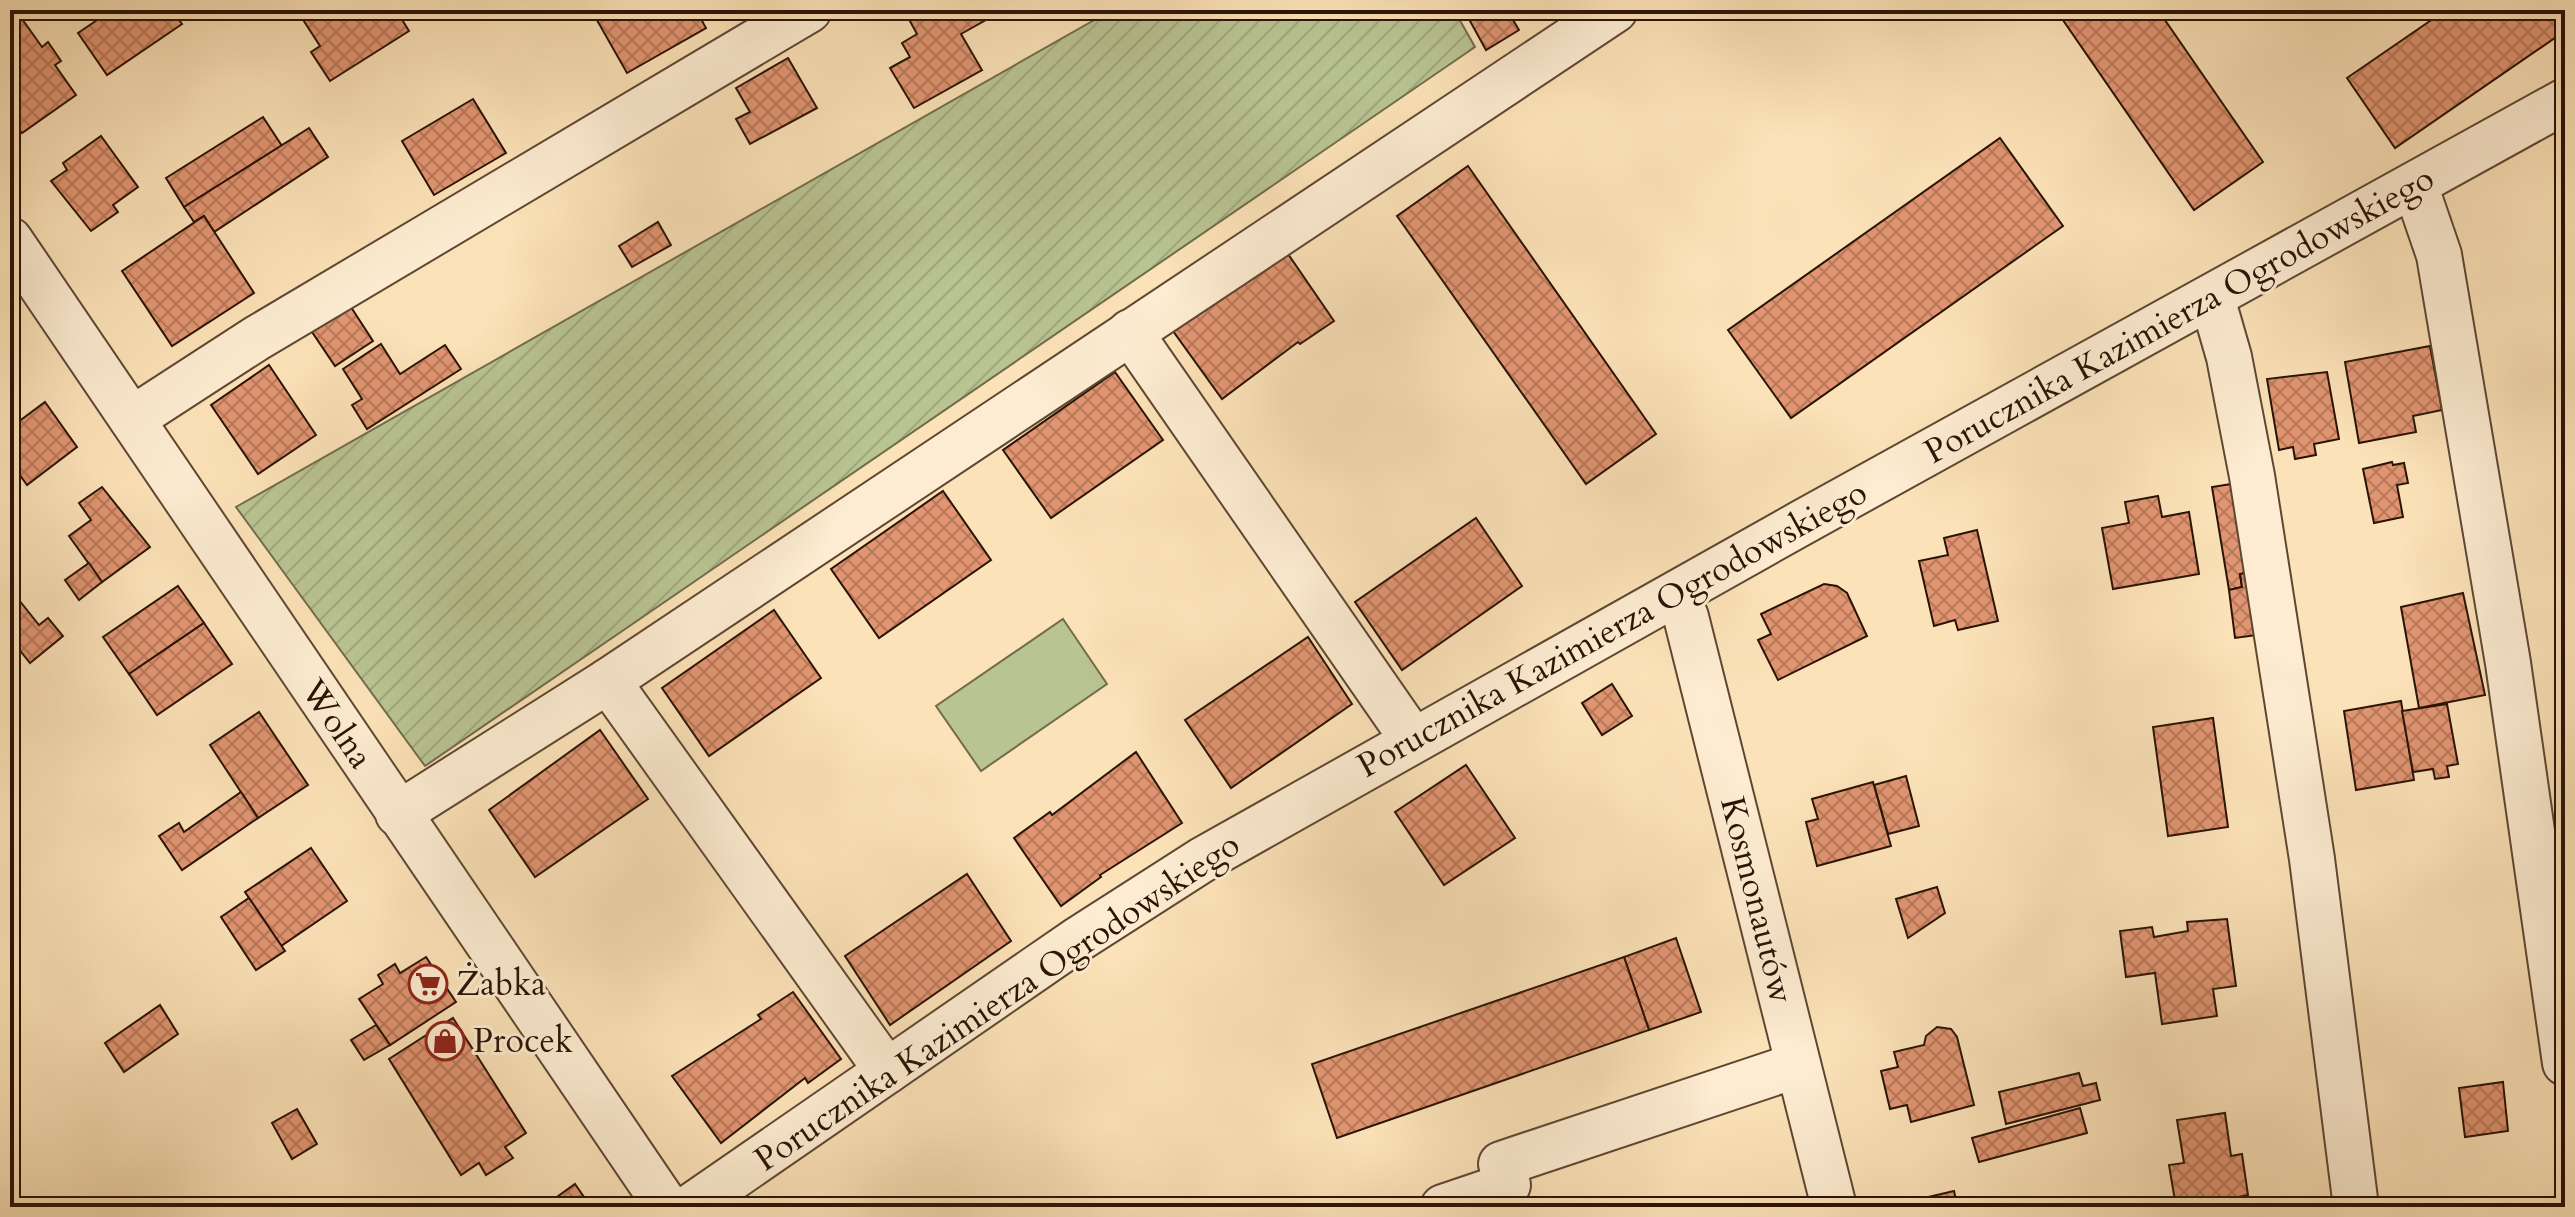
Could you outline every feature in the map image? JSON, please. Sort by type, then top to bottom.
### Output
[{"type":"street","points":[[132,419],[257,338],[809,10]]},
{"type":"street","points":[[398,814],[608,681],[1615,10]]},
{"type":"street","name":"Porucznika Kazimierza Ogrodowskiego","points":[[690,1207],[1077,940],[1202,860],[2565,101]]},
{"type":"street","points":[[2415,185],[2439,255],[2498,600],[2565,1063]]},
{"type":"street","name":"Wolna","points":[[10,240],[667,1207]]},
{"type":"street","points":[[2212,298],[2229,357],[2257,507],[2312,859],[2356,1207]]},
{"type":"street","points":[[1130,332],[1413,740]]},
{"type":"street","name":"Kosmonautów","points":[[1676,594],[1686,617],[1834,1207]]},
{"type":"street","points":[[608,681],[887,1071]]},
{"type":"street","points":[[1443,1207],[1508,1185],[1501,1164],[1798,1065]]},
{"type":"green space","points":[[1112,10],[1454,10],[1475,47],[425,766],[236,507]]},
{"type":"green space","points":[[1063,619],[1107,684],[981,771],[936,706]]},
{"type":"building","points":[[112,10],[172,10],[182,24],[107,75],[78,33]]},
{"type":"building","points":[[396,10],[409,31],[330,81],[311,52],[320,46],[298,12]]},
{"type":"building","points":[[603,10],[696,10],[706,28],[627,73],[594,15]]},
{"type":"building","points":[[904,10],[987,10],[991,17],[961,34],[982,70],[914,108],[890,68],[910,57],[902,43],[917,34]]},
{"type":"building","points":[[1464,10],[1507,10],[1519,30],[1486,50]]},
{"type":"building","points":[[2056,10],[2158,10],[2263,162],[2194,210]]},
{"type":"building","points":[[2446,10],[2565,10],[2565,31],[2395,148],[2347,78]]},
{"type":"building","points":[[20,16],[42,47],[48,42],[61,61],[55,65],[76,95],[22,133],[10,117],[10,23]]},
{"type":"building","points":[[788,58],[817,108],[750,144],[736,119],[750,112],[736,88]]},
{"type":"building","points":[[473,99],[506,153],[434,195],[402,141]]},
{"type":"building","points":[[263,117],[282,146],[184,207],[166,178]]},
{"type":"building","points":[[309,128],[328,157],[214,232],[204,216],[194,222],[184,207]]},
{"type":"building","points":[[101,136],[138,187],[113,205],[118,212],[91,231],[51,181],[67,170],[63,163]]},
{"type":"building","points":[[2000,138],[2063,226],[1791,418],[1728,330]]},
{"type":"building","points":[[1468,166],[1656,434],[1586,484],[1397,216]]},
{"type":"building","points":[[204,216],[254,293],[172,346],[122,271]]},
{"type":"building","points":[[658,222],[671,245],[632,267],[619,246]]},
{"type":"building","points":[[1286,251],[1334,321],[1300,344],[1298,342],[1222,399],[1173,331]]},
{"type":"building","points":[[347,301],[373,341],[335,366],[308,326]]},
{"type":"building","points":[[381,344],[400,374],[445,345],[461,369],[367,429],[352,405],[362,399],[343,369]]},
{"type":"building","points":[[2430,346],[2442,410],[2413,416],[2416,432],[2359,443],[2345,362]]},
{"type":"building","points":[[269,365],[316,435],[258,474],[211,405]]},
{"type":"building","points":[[1115,372],[1163,440],[1051,518],[1003,450]]},
{"type":"building","points":[[2327,372],[2339,439],[2314,444],[2316,455],[2295,459],[2293,447],[2279,450],[2267,379]]},
{"type":"building","points":[[45,402],[77,447],[27,485],[10,461],[10,428]]},
{"type":"building","points":[[2392,462],[2393,465],[2404,463],[2408,483],[2397,485],[2403,517],[2374,523],[2363,469]]},
{"type":"building","points":[[2244,482],[2258,571],[2240,574],[2242,587],[2229,590],[2212,487]]},
{"type":"building","points":[[102,487],[150,547],[102,582],[69,536],[91,520],[79,503]]},
{"type":"building","points":[[943,491],[991,560],[879,638],[831,569]]},
{"type":"building","points":[[2158,496],[2162,517],[2189,512],[2199,574],[2113,589],[2102,528],[2129,523],[2125,502]]},
{"type":"building","points":[[1476,518],[1522,586],[1402,670],[1355,602]]},
{"type":"building","points":[[1977,530],[1998,621],[1958,630],[1955,620],[1934,626],[1919,561],[1948,555],[1944,538]]},
{"type":"building","points":[[89,563],[102,582],[79,600],[65,580]]},
{"type":"building","points":[[2258,571],[2265,634],[2235,638],[2229,590],[2242,587],[2240,574]]},
{"type":"building","points":[[1824,584],[1837,586],[1847,593],[1867,636],[1778,680],[1758,640],[1771,634],[1761,614]]},
{"type":"building","points":[[178,586],[204,623],[129,674],[103,637]]},
{"type":"building","points":[[2565,587],[2565,638],[2556,589]]},
{"type":"building","points":[[2463,593],[2485,695],[2419,708],[2401,607]]},
{"type":"building","points":[[19,600],[39,625],[48,618],[63,636],[30,663],[10,638],[10,607]]},
{"type":"building","points":[[774,610],[821,678],[709,756],[662,688]]},
{"type":"building","points":[[204,623],[232,664],[157,715],[129,674]]},
{"type":"building","points":[[1308,637],[1352,704],[1231,788],[1185,720]]},
{"type":"building","points":[[1612,684],[1632,716],[1602,735],[1582,703]]},
{"type":"building","points":[[2401,701],[2414,780],[2356,790],[2344,711]]},
{"type":"building","points":[[2447,704],[2458,764],[2447,766],[2449,777],[2435,779],[2433,769],[2413,772],[2402,711]]},
{"type":"building","points":[[259,712],[308,785],[258,818],[210,745]]},
{"type":"building","points":[[2213,718],[2228,827],[2168,836],[2153,727]]},
{"type":"building","points":[[600,730],[648,799],[535,877],[489,810]]},
{"type":"building","points":[[1136,752],[1182,823],[1100,875],[1061,906],[1014,838],[1050,812],[1052,815]]},
{"type":"building","points":[[1466,765],[1515,838],[1444,885],[1395,812]]},
{"type":"building","points":[[1906,776],[1919,826],[1888,834],[1874,785]]},
{"type":"building","points":[[1873,782],[1891,846],[1817,866],[1806,822],[1818,819],[1812,799]]},
{"type":"building","points":[[241,792],[258,818],[182,870],[159,836],[179,823],[184,832]]},
{"type":"building","points":[[311,848],[347,901],[281,946],[245,892]]},
{"type":"building","points":[[967,874],[1011,941],[890,1025],[845,956]]},
{"type":"building","points":[[1937,887],[1945,913],[1908,938],[1896,899]]},
{"type":"building","points":[[249,898],[285,951],[256,970],[221,917]]},
{"type":"building","points":[[2227,919],[2236,986],[2213,989],[2217,1016],[2162,1024],[2155,973],[2126,977],[2120,931],[2152,927],[2154,937],[2188,931],[2187,922]]},
{"type":"building","points":[[1676,938],[1701,1012],[1649,1030],[1624,957]]},
{"type":"building","points":[[426,957],[456,1002],[390,1045],[359,999],[383,984],[378,975],[395,964],[400,973]]},
{"type":"building","points":[[1624,957],[1649,1030],[1337,1138],[1312,1064]]},
{"type":"building","points":[[793,992],[841,1059],[808,1083],[805,1078],[721,1143],[672,1076],[761,1019],[758,1015]]},
{"type":"building","points":[[160,1005],[178,1034],[124,1072],[105,1043]]},
{"type":"building","points":[[453,1018],[526,1133],[505,1147],[513,1158],[486,1175],[479,1163],[461,1175],[389,1059]]},
{"type":"building","points":[[376,1025],[390,1045],[364,1060],[351,1040]]},
{"type":"building","points":[[1937,1027],[1951,1029],[1957,1037],[1974,1105],[1911,1122],[1907,1105],[1890,1109],[1881,1071],[1898,1067],[1894,1052],[1924,1045],[1926,1036]]},
{"type":"building","points":[[2079,1073],[2083,1086],[2096,1083],[2100,1100],[2006,1124],[1999,1092]]},
{"type":"building","points":[[2503,1082],[2508,1131],[2465,1137],[2459,1088]]},
{"type":"building","points":[[2080,1108],[2087,1133],[1979,1162],[1972,1138]]},
{"type":"building","points":[[297,1109],[317,1144],[292,1159],[272,1123]]},
{"type":"building","points":[[2225,1113],[2231,1156],[2242,1154],[2248,1195],[2238,1197],[2239,1204],[2176,1207],[2169,1165],[2184,1163],[2177,1120]]},
{"type":"building","points":[[575,1184],[591,1207],[543,1207]]},
{"type":"building","points":[[1954,1191],[1957,1205],[1981,1198],[1983,1207],[1926,1207],[1924,1198]]},
{"type":"place","name":"Żabka","points":[[428,984]]},
{"type":"place","name":"Procek","points":[[445,1041]]}]
